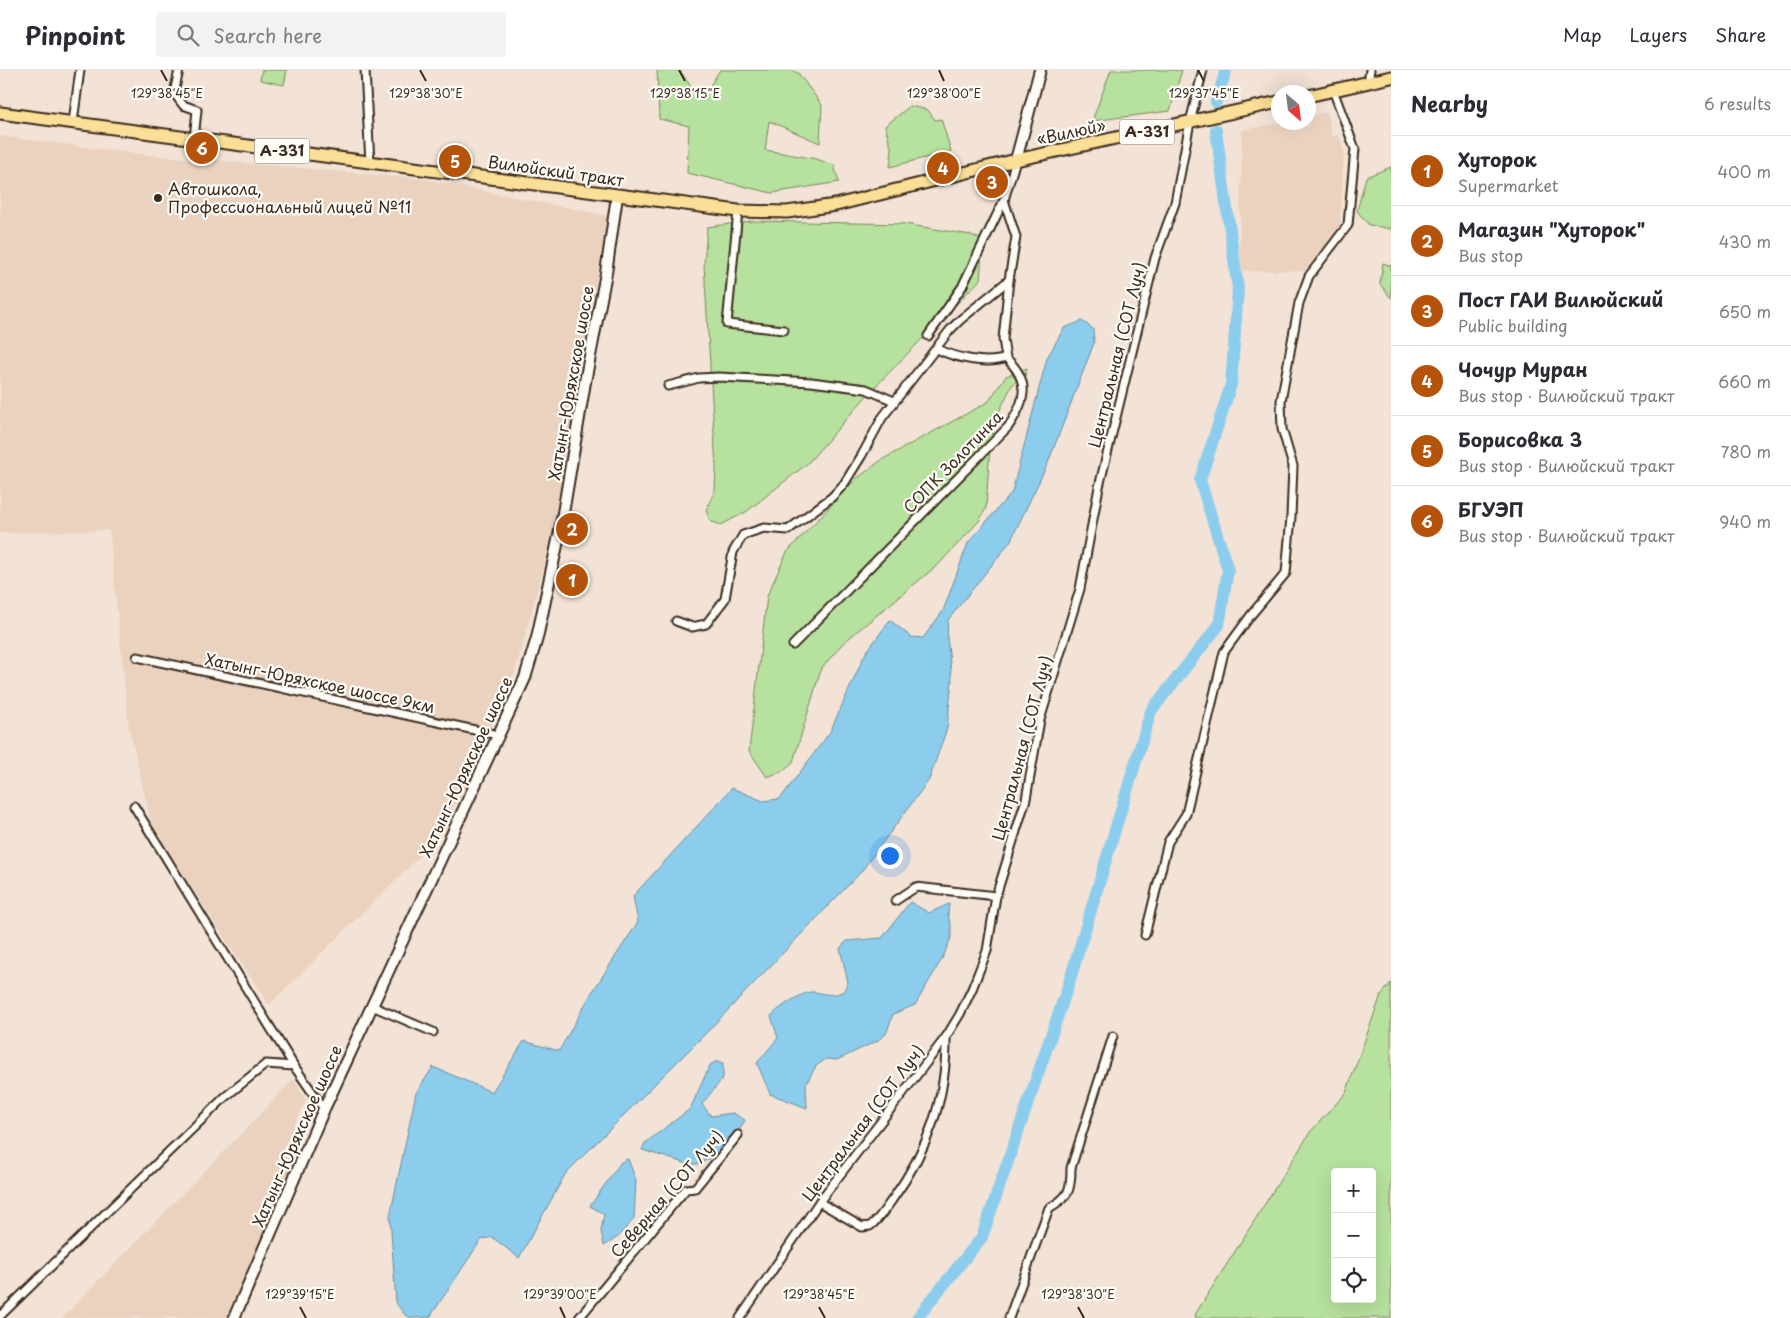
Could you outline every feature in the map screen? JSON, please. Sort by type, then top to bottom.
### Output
[{"type":"main road","points":[[1016,160],[1040,70]]},
{"type":"main road","points":[[1316,94],[1391,78]]},
{"type":"main road","name":"«Вилюй»","points":[[1016,160],[1271,104]]},
{"type":"main road","name":"Вилюйский тракт","points":[[0,113],[738,211],[787,212],[836,205],[1016,160]]},
{"type":"main road","name":"Хатынг-Юряхское шоссе","points":[[234,1318],[324,1109],[525,678],[538,630],[560,531],[577,439],[585,382],[606,273],[617,196]]},
{"type":"street","points":[[72,122],[80,70]]},
{"type":"street","points":[[179,70],[174,92],[182,105],[197,110],[194,139]]},
{"type":"street","points":[[365,70],[370,163]]},
{"type":"street","name":"Центральная (СОТ Луч)","points":[[740,1318],[819,1202],[946,1037],[960,1014],[987,952],[996,896],[1026,799],[1040,720],[1080,589],[1099,487],[1155,258],[1175,203],[1202,70]]},
{"type":"street","points":[[1368,82],[1370,70]]},
{"type":"street","points":[[1145,935],[1168,842],[1186,814],[1224,652],[1251,614],[1286,573],[1293,466],[1282,429],[1281,401],[1299,303],[1310,276],[1348,225],[1355,149],[1333,90]]},
{"type":"street","points":[[928,336],[962,287],[1004,200],[1016,160]]},
{"type":"street","points":[[937,349],[950,356],[967,359],[999,361],[1006,358],[1003,339],[1009,280],[1016,237],[1004,200]]},
{"type":"street","points":[[738,211],[727,324],[784,330]]},
{"type":"street","points":[[676,621],[692,627],[706,624],[725,599],[733,552],[743,535],[764,528],[788,530],[832,497],[844,484],[882,418],[894,401],[960,320],[1009,280]]},
{"type":"street","name":"СОПК Золотинка","points":[[793,645],[1008,427],[1014,418],[1024,387],[1017,368],[1006,358]]},
{"type":"street","points":[[668,386],[699,378],[719,377],[811,382],[866,389],[894,401]]},
{"type":"street","name":"Хатынг-Юряхское шоссе 9км","points":[[136,657],[498,735]]},
{"type":"street","points":[[134,806],[294,1066],[324,1109]]},
{"type":"street","points":[[895,901],[916,886],[996,896]]},
{"type":"street","points":[[372,1006],[433,1032]]},
{"type":"street","points":[[1009,1318],[1049,1208],[1062,1201],[1071,1188],[1071,1168],[1113,1036]]},
{"type":"street","points":[[819,1202],[862,1227],[870,1226],[879,1217],[900,1189],[921,1151],[937,1114],[945,1074],[946,1037]]},
{"type":"street","points":[[0,1315],[225,1097],[266,1064],[294,1066]]},
{"type":"street","name":"Северная (СОТ Луч)","points":[[579,1318],[686,1189],[696,1188],[738,1135]]},
{"type":"shaded area","points":[[1327,112],[1332,136],[1339,136],[1344,152],[1340,227],[1306,271],[1239,271],[1242,130],[1271,125],[1271,130],[1316,130],[1316,114]]},
{"type":"shaded area","points":[[0,136],[140,154],[424,179],[608,216],[552,535],[516,669],[462,795],[417,859],[269,1005],[153,830],[129,728],[109,530],[0,533]]},
{"type":"shaded area","points":[[294,1079],[306,1100],[282,1151],[297,1158],[226,1318],[62,1318]]},
{"type":"green space","points":[[262,70],[287,70],[284,85],[260,80]]},
{"type":"green space","points":[[657,70],[680,70],[700,101],[720,70],[790,70],[798,73],[822,105],[820,143],[769,121],[765,150],[816,159],[834,165],[839,182],[772,193],[687,173],[689,126],[659,119]]},
{"type":"green space","points":[[1111,70],[1182,70],[1170,111],[1092,121]]},
{"type":"green space","points":[[910,106],[928,110],[935,120],[941,119],[951,151],[890,167],[892,151],[885,126]]},
{"type":"green space","points":[[1391,167],[1391,229],[1369,225],[1357,211],[1366,177]]},
{"type":"green space","points":[[752,221],[905,224],[971,235],[983,240],[980,280],[870,392],[808,463],[746,512],[721,525],[710,521],[706,510],[715,490],[716,468],[704,264],[707,227]]},
{"type":"green space","points":[[1383,263],[1391,266],[1391,298],[1380,284]]},
{"type":"green space","points":[[1027,368],[1025,375],[1012,385],[996,418],[990,445],[986,508],[979,521],[939,564],[843,643],[821,669],[793,762],[781,772],[767,777],[749,751],[767,596],[787,552],[856,479],[883,459],[988,402],[1006,376]]},
{"type":"green space","points":[[1391,983],[1391,1318],[1195,1318],[1196,1313],[1311,1131],[1346,1093],[1381,995]]},
{"type":"water","points":[[1082,321],[1093,329],[1094,343],[1048,463],[1010,542],[948,620],[947,637],[952,680],[947,728],[929,780],[860,873],[704,1035],[566,1173],[519,1258],[492,1237],[481,1240],[430,1317],[412,1318],[405,1315],[396,1303],[390,1216],[416,1093],[433,1067],[492,1092],[524,1041],[559,1051],[591,994],[638,922],[633,896],[732,788],[763,801],[780,799],[830,732],[865,654],[890,620],[911,637],[923,638],[943,611],[968,543],[1012,492],[1047,358],[1064,328]]},
{"type":"water","points":[[910,902],[929,913],[949,904],[948,915],[951,926],[951,938],[942,959],[915,1005],[893,1014],[886,1034],[877,1041],[837,1060],[826,1059],[816,1066],[806,1084],[807,1108],[770,1094],[757,1063],[778,1038],[771,1016],[790,1001],[807,993],[830,994],[843,992],[848,982],[840,948],[847,941],[882,938]]},
{"type":"water","points":[[717,1061],[723,1063],[723,1078],[702,1104],[711,1116],[733,1113],[745,1120],[736,1136],[711,1158],[698,1164],[688,1164],[642,1150],[645,1143],[690,1109],[710,1065]]},
{"type":"water","points":[[628,1159],[636,1180],[634,1219],[618,1237],[604,1246],[601,1231],[604,1214],[590,1206],[621,1162]]},
{"type":"waterway","points":[[1216,102],[1226,70]]},
{"type":"waterway","points":[[917,1318],[982,1237],[1068,986],[1151,711],[1219,625],[1228,570],[1200,480],[1231,385],[1238,289],[1216,130]]},
{"type":"place","name":"БГУЭП","points":[[202,148]]},
{"type":"place","name":"Борисовка 3","points":[[455,161]]},
{"type":"place","name":"Чочур Муран","points":[[943,168]]},
{"type":"place","name":"Пост ГАИ Вилюйский","points":[[992,182]]},
{"type":"place","name":"Автошкола, Профессиональный лицей №11","points":[[158,198]]},
{"type":"place","name":"Магазин \"Хуторок\"","points":[[572,529]]},
{"type":"place","name":"Хуторок","points":[[572,580]]}]
